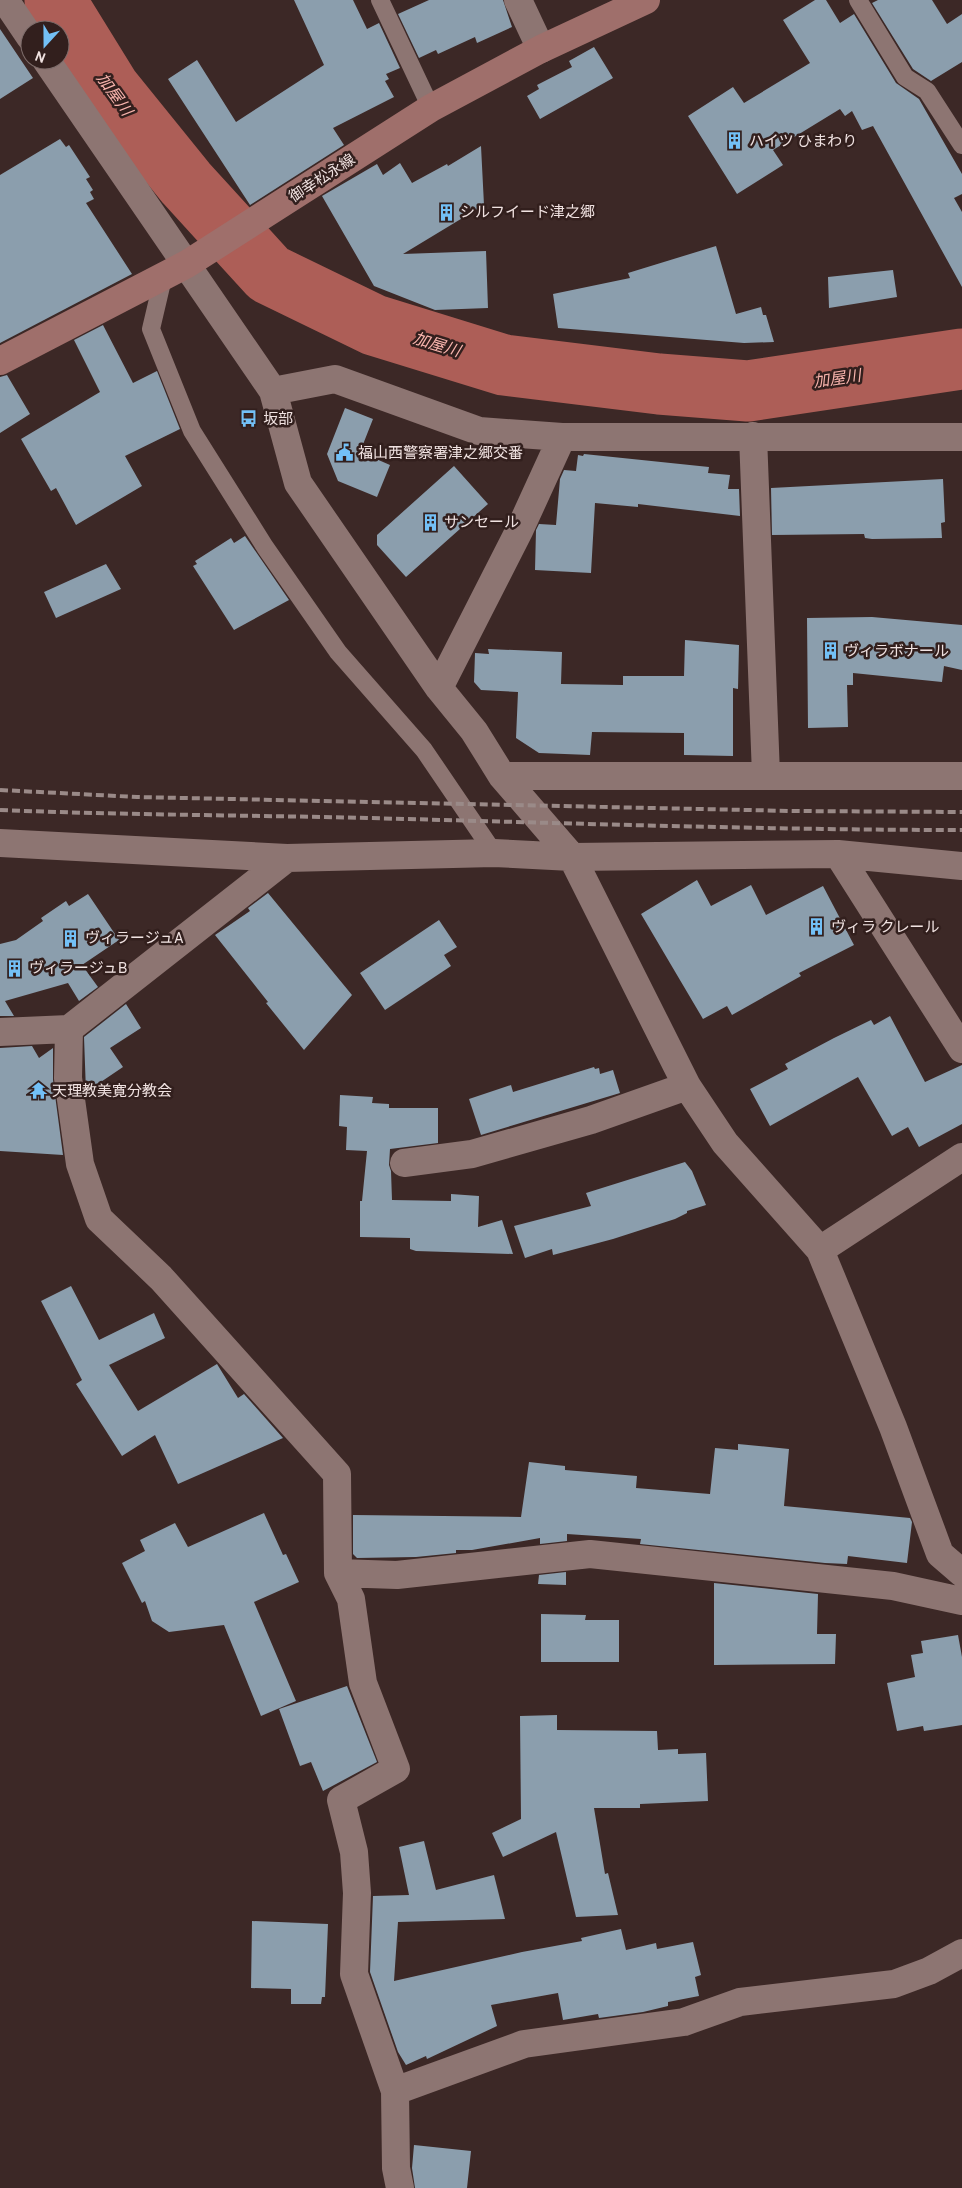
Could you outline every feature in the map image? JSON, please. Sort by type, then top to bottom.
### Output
[{"type":"main road","name":"御幸松永線","points":[[0,361],[187,264],[431,108],[541,49],[641,1]]},
{"type":"street","points":[[2,0],[20,24]]},
{"type":"street","points":[[518,0],[541,49]]},
{"type":"street","points":[[53,70],[273,391],[298,483],[439,688],[474,731],[502,776],[572,857],[687,1086],[725,1143],[820,1250],[893,1427],[940,1554],[962,1573]]},
{"type":"street","points":[[273,391],[336,379],[479,431],[562,437],[962,437]]},
{"type":"street","points":[[753,436],[766,775]]},
{"type":"street","points":[[439,688],[519,531],[562,437]]},
{"type":"street","points":[[502,776],[962,776]]},
{"type":"street","points":[[0,843],[286,858],[494,853],[572,857],[838,854],[962,866]]},
{"type":"street","points":[[838,854],[962,1049]]},
{"type":"street","points":[[0,1032],[70,1029],[286,858]]},
{"type":"street","points":[[70,1029],[68,1078],[80,1164],[99,1218],[161,1278],[337,1474],[338,1573],[351,1599],[363,1683],[396,1769],[341,1800],[354,1852],[357,1893],[354,1974],[395,2091],[396,2168],[400,2188]]},
{"type":"street","points":[[404,1163],[472,1154],[591,1120],[687,1086]]},
{"type":"street","points":[[820,1250],[962,1158]]},
{"type":"street","points":[[338,1573],[397,1575],[590,1554],[893,1586],[962,1601]]},
{"type":"street","points":[[395,2091],[524,2044],[684,2022],[740,2002],[894,1984],[929,1971],[962,1953]]},
{"type":"lane","points":[[380,0],[431,108]]},
{"type":"lane","points":[[858,0],[905,77],[927,91],[962,145]]},
{"type":"lane","points":[[163,278],[151,329],[192,431],[265,547],[338,652],[424,750],[494,853]]},
{"type":"building","points":[[294,0],[353,0],[367,29],[379,23],[400,68],[386,74],[389,79],[385,81],[394,97],[333,128],[344,145],[250,205],[168,79],[197,60],[236,122],[324,65]]},
{"type":"building","points":[[429,0],[503,0],[512,27],[477,43],[475,37],[438,54],[436,50],[419,58],[398,14]]},
{"type":"building","points":[[815,0],[826,0],[840,23],[854,14],[896,83],[919,99],[962,174],[962,194],[954,198],[962,212],[962,287],[873,126],[862,130],[852,111],[845,116],[840,109],[773,150],[783,165],[737,194],[688,116],[733,87],[744,103],[810,63],[783,20]]},
{"type":"building","points":[[878,0],[932,0],[947,24],[962,14],[962,62],[931,81],[913,69],[872,3]]},
{"type":"building","points":[[0,29],[20,59],[20,70],[28,70],[33,78],[0,99]]},
{"type":"building","points":[[594,47],[613,78],[540,119],[527,96],[539,89],[537,85],[572,67],[569,61]]},
{"type":"building","points":[[60,139],[66,147],[69,145],[90,177],[86,179],[93,190],[90,192],[94,199],[86,203],[132,274],[0,343],[0,175]]},
{"type":"building","points":[[481,146],[484,205],[403,254],[486,251],[488,308],[435,310],[374,286],[322,196],[377,164],[383,175],[400,163],[412,183],[447,164],[448,166]]},
{"type":"building","points":[[716,246],[736,314],[761,307],[763,315],[766,315],[774,342],[744,343],[558,328],[553,294],[630,278],[628,273]]},
{"type":"building","points":[[893,270],[897,297],[829,308],[828,277]]},
{"type":"building","points":[[103,325],[133,383],[157,371],[180,429],[125,456],[142,486],[76,525],[56,488],[51,491],[21,439],[100,392],[74,340]]},
{"type":"building","points":[[7,375],[30,414],[0,433],[0,377]]},
{"type":"building","name":"福山西警察署津之郷交番","points":[[345,408],[373,419],[360,452],[390,465],[377,497],[338,481],[327,454]]},
{"type":"building","points":[[584,454],[709,467],[708,473],[730,475],[728,489],[739,489],[740,516],[638,504],[638,507],[595,503],[591,573],[535,570],[536,530],[539,524],[556,525],[560,479],[564,470],[576,471],[578,455],[583,456]]},
{"type":"building","name":"サンセール","points":[[454,466],[488,504],[406,577],[377,545],[377,535]]},
{"type":"building","points":[[943,479],[945,522],[941,523],[942,538],[872,539],[865,538],[864,534],[772,535],[771,488]]},
{"type":"building","points":[[245,536],[289,600],[234,630],[193,566],[197,564],[195,561],[231,538],[234,543]]},
{"type":"building","points":[[106,564],[121,589],[56,618],[44,592]]},
{"type":"building","points":[[872,617],[962,625],[962,670],[944,666],[942,682],[853,673],[853,685],[847,685],[848,727],[808,728],[807,618]]},
{"type":"building","points":[[685,640],[739,645],[738,689],[733,688],[733,756],[684,755],[684,733],[592,732],[590,755],[539,753],[516,738],[518,692],[481,690],[474,682],[475,653],[489,654],[488,649],[562,652],[561,684],[623,685],[623,676],[684,676]]},
{"type":"building","points":[[697,880],[711,906],[751,885],[766,915],[823,886],[854,945],[799,973],[801,976],[732,1015],[727,1006],[703,1019],[641,914]]},
{"type":"building","points":[[268,893],[352,995],[304,1050],[215,935],[250,911],[248,908]]},
{"type":"building","points":[[88,894],[119,940],[82,965],[98,987],[79,1001],[68,983],[5,1001],[14,1016],[0,1016],[0,944],[16,940],[43,921],[41,918],[66,901],[69,906]]},
{"type":"building","points":[[439,920],[457,947],[444,955],[451,966],[385,1010],[360,973]]},
{"type":"building","points":[[126,1004],[141,1028],[110,1048],[123,1067],[86,1092],[84,1037]]},
{"type":"building","points":[[890,1016],[925,1082],[962,1065],[962,1124],[919,1147],[908,1127],[892,1136],[858,1077],[770,1126],[750,1089],[788,1069],[785,1064],[834,1038],[871,1020],[874,1025]]},
{"type":"building","name":"天理教美寛分教会","points":[[32,1046],[39,1058],[53,1048],[53,1080],[63,1155],[0,1151],[0,1048]]},
{"type":"building","points":[[594,1067],[595,1069],[599,1068],[600,1074],[613,1070],[620,1093],[481,1135],[469,1099],[511,1085],[513,1092]]},
{"type":"building","points":[[340,1095],[373,1097],[372,1103],[389,1104],[389,1108],[438,1108],[438,1143],[390,1149],[389,1165],[392,1200],[451,1201],[451,1194],[479,1196],[478,1227],[502,1220],[513,1254],[416,1251],[410,1249],[410,1238],[360,1237],[360,1201],[362,1201],[367,1151],[346,1150],[347,1127],[339,1126]]},
{"type":"building","points":[[685,1162],[692,1171],[706,1205],[687,1211],[687,1213],[675,1219],[613,1239],[553,1255],[552,1249],[525,1258],[514,1226],[591,1206],[586,1193]]},
{"type":"building","points":[[71,1286],[99,1340],[154,1313],[165,1338],[109,1365],[138,1411],[217,1364],[238,1398],[244,1394],[283,1438],[178,1484],[155,1435],[122,1456],[76,1384],[82,1380],[41,1301]]},
{"type":"building","points":[[738,1444],[789,1449],[784,1506],[910,1518],[912,1522],[907,1563],[848,1556],[847,1564],[825,1563],[640,1544],[641,1539],[567,1534],[567,1541],[540,1544],[540,1538],[472,1550],[456,1550],[456,1553],[416,1557],[357,1558],[353,1554],[353,1515],[521,1517],[529,1462],[565,1466],[565,1470],[637,1476],[636,1488],[710,1494],[715,1448],[738,1450]]},
{"type":"building","points":[[264,1513],[283,1555],[286,1554],[299,1582],[254,1602],[296,1701],[261,1716],[224,1625],[169,1632],[152,1621],[145,1601],[142,1603],[122,1563],[145,1551],[140,1540],[175,1523],[188,1547]]},
{"type":"building","points":[[566,1572],[566,1585],[538,1584],[539,1575]]},
{"type":"building","points":[[714,1583],[818,1594],[817,1634],[836,1634],[835,1664],[714,1665]]},
{"type":"building","points":[[541,1614],[586,1615],[585,1620],[619,1620],[619,1662],[541,1662]]},
{"type":"building","points":[[958,1635],[962,1657],[962,1725],[924,1731],[923,1726],[897,1731],[887,1683],[915,1677],[911,1655],[923,1653],[921,1641]]},
{"type":"building","points":[[347,1686],[377,1762],[323,1791],[311,1762],[300,1766],[279,1709]]},
{"type":"building","points":[[557,1715],[557,1730],[657,1731],[658,1750],[678,1749],[678,1754],[706,1753],[708,1801],[640,1804],[640,1808],[594,1808],[605,1874],[608,1873],[618,1915],[576,1917],[556,1832],[503,1857],[492,1833],[521,1819],[520,1716]]},
{"type":"building","points":[[424,1841],[436,1890],[494,1875],[505,1919],[398,1922],[394,1981],[522,1952],[582,1941],[581,1938],[621,1929],[626,1950],[656,1943],[657,1949],[693,1942],[701,1975],[695,1977],[699,1996],[668,2002],[668,2006],[643,2012],[599,2018],[598,2014],[563,2020],[558,1993],[491,2005],[497,2026],[427,2059],[426,2056],[406,2065],[398,2052],[370,1972],[373,1896],[409,1895],[399,1847]]},
{"type":"building","points":[[252,1921],[328,1924],[325,1997],[322,1997],[321,2004],[291,2004],[291,1989],[251,1988]]},
{"type":"building","points":[[414,2145],[471,2151],[467,2188],[415,2188],[412,2168]]},
{"type":"waterway","name":"加屋川","points":[[55,0],[110,89],[186,183],[269,274],[374,325],[504,365],[659,384],[748,391],[962,359]]},
{"type":"railway","points":[[0,790],[137,797],[793,811],[962,812]]},
{"type":"railway","points":[[0,810],[739,828],[962,830]]},
{"type":"place","name":"ハイツ ひまわり","points":[[735,141]]},
{"type":"place","name":"シルフイード津之郷","points":[[446,212]]},
{"type":"place","name":"坂部","points":[[249,419]]},
{"type":"place","name":"福山西警察署津之郷交番","points":[[344,453]]},
{"type":"place","name":"サンセール","points":[[430,522]]},
{"type":"place","name":"ヴィラボナール","points":[[830,651]]},
{"type":"place","name":"ヴィラ クレール","points":[[817,927]]},
{"type":"place","name":"ヴィラージュA","points":[[71,938]]},
{"type":"place","name":"ヴィラージュB","points":[[15,968]]},
{"type":"place","name":"天理教美寛分教会","points":[[38,1091]]}]
